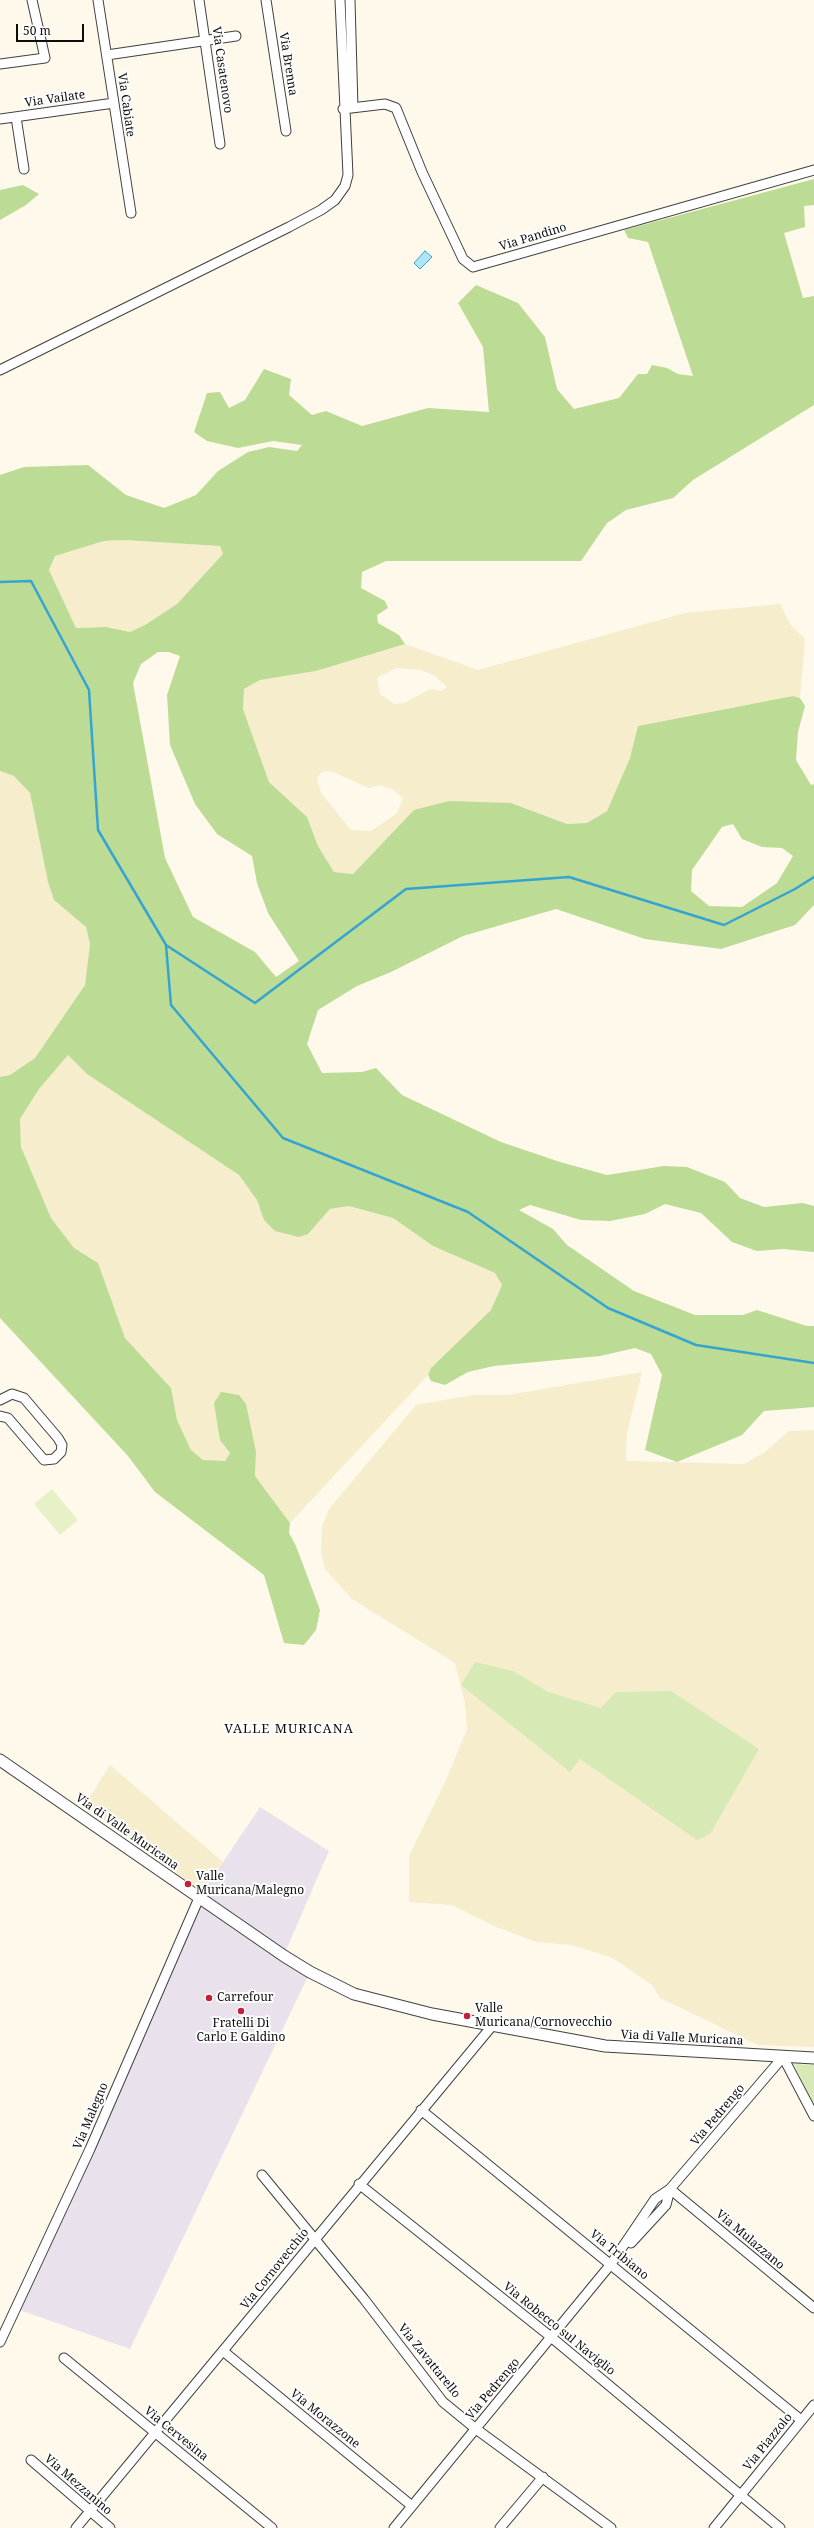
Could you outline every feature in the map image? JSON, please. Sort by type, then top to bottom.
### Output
[{"type":"street","points":[[0,64],[45,58],[32,0]]},
{"type":"street","name":"Via Cabiate","points":[[98,0],[131,213]]},
{"type":"street","name":"Via Casatenovo","points":[[199,0],[220,144]]},
{"type":"street","name":"Via Brenna","points":[[266,0],[286,131]]},
{"type":"street","points":[[0,370],[289,227],[329,204],[339,194],[347,179],[343,109],[340,0]]},
{"type":"street","points":[[350,0],[353,108]]},
{"type":"street","points":[[107,54],[206,42],[236,36]]},
{"type":"street","name":"Via Vailate","points":[[0,119],[114,104]]},
{"type":"street","name":"Via Pandino","points":[[343,109],[388,104],[396,108],[422,172],[463,259],[473,267],[814,170]]},
{"type":"street","points":[[16,117],[24,169]]},
{"type":"street","points":[[0,1400],[12,1394],[24,1398],[58,1438],[62,1445],[61,1452],[54,1459],[44,1460],[8,1418],[0,1416]]},
{"type":"street","name":"Via di Valle Muricana","points":[[0,1760],[199,1898],[310,1972],[348,1991],[374,2001],[492,2026],[605,2046],[814,2058]]},
{"type":"street","name":"Via Malegno","points":[[0,2342],[90,2149],[199,1898]]},
{"type":"street","name":"Via Cornovecchio","points":[[76,2528],[224,2351],[359,2184],[492,2026]]},
{"type":"street","points":[[783,2057],[814,2116]]},
{"type":"street","name":"Via Pedrengo","points":[[394,2528],[611,2264],[664,2208],[669,2198],[670,2189],[783,2057]]},
{"type":"street","name":"Via Tribiano","points":[[421,2110],[801,2420]]},
{"type":"street","name":"Via Zavattarello","points":[[262,2175],[368,2305],[443,2402],[476,2429],[611,2528]]},
{"type":"street","name":"Via Robecco sul Naviglio","points":[[359,2184],[551,2337],[740,2495]]},
{"type":"street","name":"Via Mulazzano","points":[[670,2189],[814,2308]]},
{"type":"street","name":"Via Morazzone","points":[[224,2351],[412,2506]]},
{"type":"street","name":"Via Cervesina","points":[[64,2358],[272,2528]]},
{"type":"street","name":"Via Piazzolo","points":[[714,2528],[814,2405]]},
{"type":"street","name":"Via Mezzanino","points":[[31,2460],[110,2528]]},
{"type":"street","points":[[500,2528],[543,2477]]},
{"type":"street","points":[[740,2495],[780,2528]]},
{"type":"shaded area","points":[[124,540],[220,546],[223,554],[177,604],[145,625],[130,632],[106,627],[76,628],[49,570],[55,556],[104,541]]},
{"type":"shaded area","points":[[780,604],[790,624],[805,639],[800,698],[793,696],[638,726],[630,758],[607,811],[587,823],[567,824],[511,803],[414,810],[353,874],[334,872],[318,846],[307,817],[269,782],[243,709],[244,689],[260,680],[316,671],[405,644],[478,670],[685,613]],"holes":[[[396,668],[421,670],[435,676],[447,687],[441,691],[430,689],[404,703],[394,704],[380,694],[377,678]],[[331,771],[369,788],[380,785],[392,789],[403,798],[397,813],[371,831],[351,830],[321,793],[317,779],[321,772]]]},
{"type":"shaded area","points":[[0,771],[14,776],[30,793],[48,882],[54,900],[86,927],[90,944],[85,985],[35,1058],[10,1075],[0,1077]]},
{"type":"shaded area","points":[[68,1055],[87,1074],[239,1175],[257,1200],[264,1220],[308,1234],[330,1209],[349,1206],[393,1218],[433,1246],[495,1273],[502,1285],[491,1310],[431,1368],[428,1375],[290,1523],[255,1476],[256,1452],[220,1440],[230,1453],[225,1462],[203,1460],[191,1450],[177,1420],[171,1388],[125,1338],[98,1263],[74,1248],[51,1218],[21,1147],[20,1119],[39,1089]]},
{"type":"shaded area","points":[[642,1372],[627,1433],[626,1461],[744,1464],[765,1452],[789,1431],[814,1430],[814,2047],[758,2045],[660,1998],[652,1985],[613,1958],[571,1945],[536,1942],[494,1926],[452,1905],[409,1902],[409,1856],[446,1780],[467,1729],[465,1703],[455,1663],[352,1599],[325,1569],[321,1552],[322,1527],[329,1509],[416,1405],[473,1395],[508,1395]]},
{"type":"shaded area","points":[[110,1765],[223,1862],[203,1892],[84,1806]]},
{"type":"shaded area","points":[[260,1807],[329,1851],[284,1955],[310,1972],[130,2349],[17,2309],[199,1898]]},
{"type":"green space","points":[[814,179],[814,205],[804,206],[805,227],[784,233],[803,298],[814,296],[814,405],[693,480],[673,498],[626,510],[607,523],[581,561],[386,561],[362,572],[361,588],[385,601],[388,608],[377,615],[378,623],[399,635],[405,644],[316,671],[260,680],[244,689],[243,709],[269,782],[307,817],[318,846],[334,872],[353,874],[414,810],[449,801],[511,803],[567,824],[587,823],[607,811],[630,758],[638,726],[793,696],[800,698],[805,706],[798,732],[796,760],[811,785],[814,784],[814,905],[795,925],[721,949],[645,939],[556,909],[463,936],[391,972],[357,986],[318,1010],[307,1044],[322,1073],[362,1072],[376,1068],[402,1095],[501,1142],[560,1162],[607,1175],[664,1166],[687,1167],[725,1182],[740,1198],[764,1207],[803,1203],[814,1206],[814,1252],[783,1249],[757,1251],[732,1242],[701,1213],[665,1204],[645,1214],[610,1221],[581,1220],[530,1205],[519,1210],[553,1229],[567,1245],[634,1291],[695,1315],[743,1315],[757,1310],[807,1326],[814,1326],[814,1407],[764,1411],[742,1435],[677,1462],[645,1450],[662,1375],[651,1354],[635,1348],[600,1356],[494,1366],[468,1372],[445,1385],[431,1381],[428,1375],[431,1368],[491,1310],[502,1285],[495,1273],[433,1246],[393,1218],[349,1206],[330,1209],[308,1234],[299,1237],[275,1231],[264,1220],[257,1200],[239,1175],[87,1074],[68,1055],[39,1089],[20,1119],[21,1147],[51,1218],[74,1248],[98,1263],[125,1338],[171,1388],[177,1420],[191,1450],[203,1460],[225,1461],[230,1453],[220,1440],[214,1403],[221,1392],[239,1395],[246,1404],[256,1452],[255,1476],[290,1523],[289,1533],[296,1546],[320,1610],[316,1630],[304,1645],[284,1643],[264,1575],[155,1492],[128,1456],[0,1318],[0,1077],[10,1075],[35,1058],[85,985],[90,944],[86,927],[54,900],[48,882],[30,793],[14,776],[0,771],[0,475],[24,467],[88,465],[126,495],[164,508],[196,495],[218,471],[248,452],[269,447],[297,451],[302,445],[273,441],[238,448],[207,441],[194,432],[207,393],[220,392],[229,408],[245,400],[264,369],[291,379],[289,395],[312,415],[326,411],[362,426],[428,408],[489,412],[483,347],[458,303],[476,285],[518,303],[545,337],[557,389],[574,409],[619,398],[638,374],[647,374],[652,365],[667,368],[678,374],[693,376],[648,242],[628,238],[624,230]],"holes":[[[124,540],[220,546],[223,554],[177,604],[145,625],[130,632],[106,627],[76,628],[49,570],[55,556],[104,541]],[[158,652],[169,652],[180,656],[167,695],[170,745],[195,804],[217,834],[252,856],[257,883],[268,913],[299,961],[276,977],[255,952],[193,917],[165,858],[133,683],[141,664]],[[733,824],[742,839],[762,847],[782,848],[793,856],[777,883],[742,907],[709,906],[691,891],[692,870],[722,827]]]},
{"type":"green space","points":[[23,185],[39,194],[26,205],[0,220],[0,190]]},
{"type":"green space","points":[[52,1489],[78,1520],[60,1535],[34,1504]]},
{"type":"green space","points":[[475,1662],[513,1671],[548,1692],[601,1708],[616,1692],[671,1691],[759,1749],[710,1834],[697,1840],[580,1759],[570,1772],[461,1685]]},
{"type":"green space","points":[[794,2064],[814,2065],[814,2106],[806,2090]]},
{"type":"water","points":[[425,251],[432,257],[420,269],[414,263]]},
{"type":"waterway","points":[[0,582],[31,581],[89,690],[98,830],[166,945],[255,1003],[406,889],[569,877],[724,925],[795,889],[814,877]]},
{"type":"waterway","points":[[166,945],[171,1005],[283,1138],[468,1212],[608,1308],[696,1345],[814,1363]]},
{"type":"place","name":"Valle Muricana/Malegno","points":[[188,1884]]},
{"type":"place","name":"Carrefour","points":[[209,1998]]},
{"type":"place","name":"Fratelli Di Carlo E Galdino","points":[[241,2011]]},
{"type":"place","name":"Valle Muricana/Cornovecchio","points":[[467,2016]]},
{"type":"district","name":"VALLE MURICANA","points":[[289,1729]]}]
